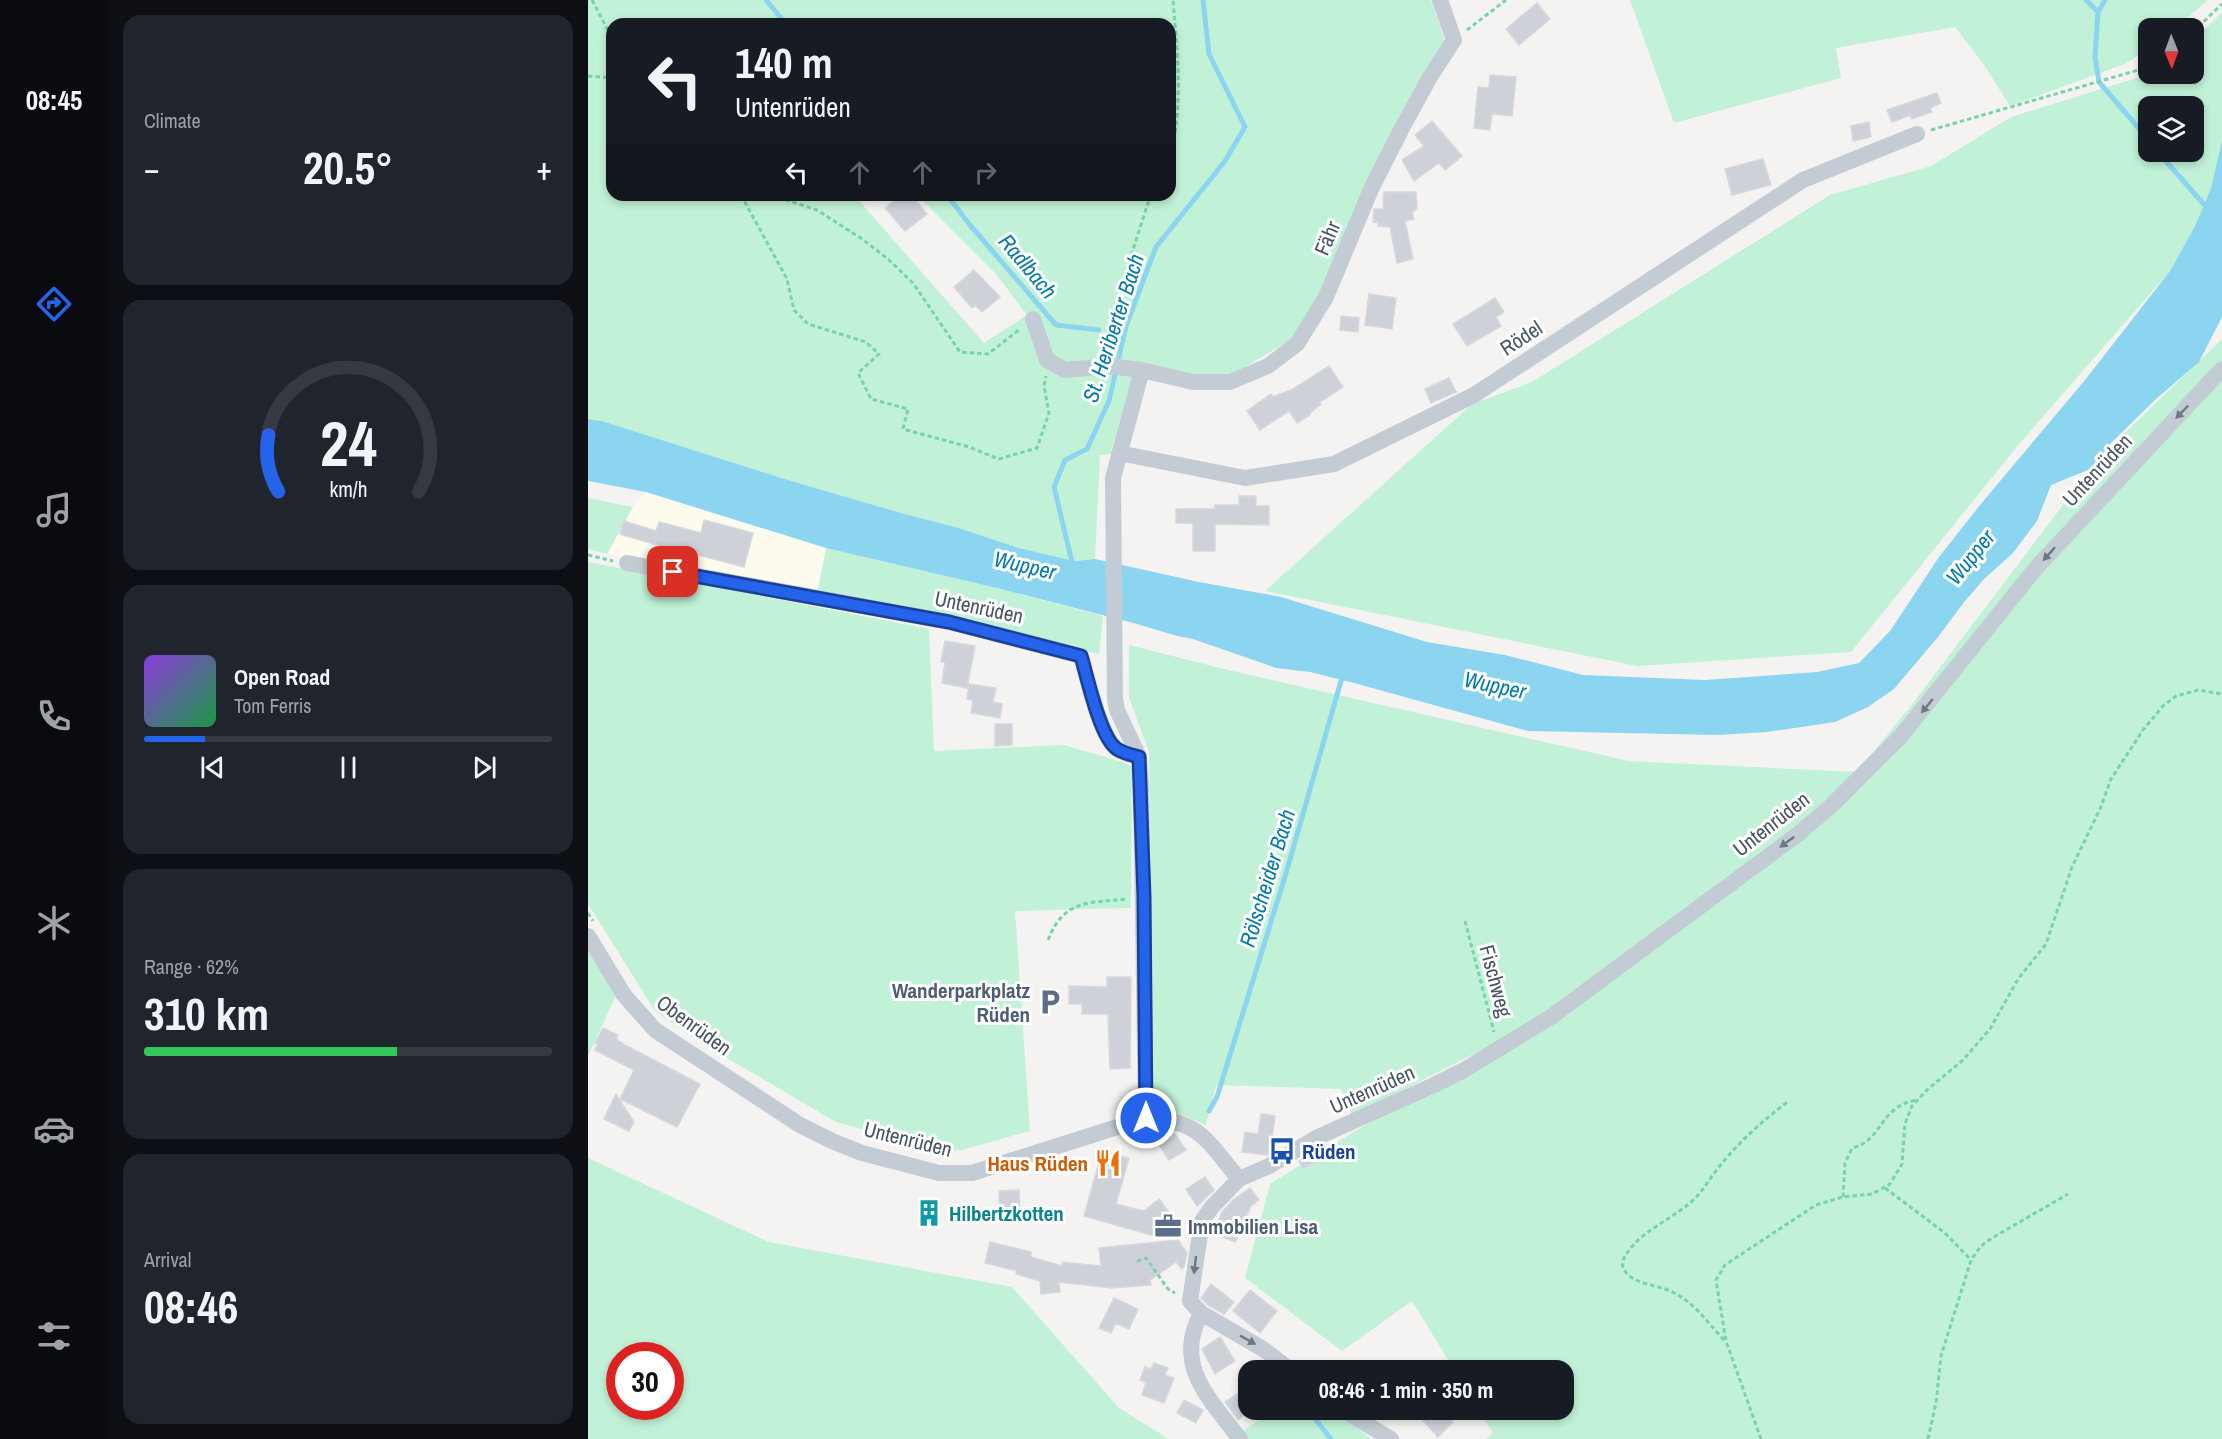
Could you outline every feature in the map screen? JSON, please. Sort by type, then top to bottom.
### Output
[{"type":"street","points":[[1440,0],[1454,40]]},
{"type":"street","name":"Fähr","points":[[1047,360],[1065,370],[1120,367],[1193,382],[1230,382],[1268,366],[1297,344],[1326,297],[1372,188],[1401,130],[1430,77],[1454,40]]},
{"type":"street","name":"Rödel","points":[[1119,453],[1245,478],[1334,465],[1474,395],[1803,180],[1917,134]]},
{"type":"street","points":[[1033,319],[1047,360]]},
{"type":"street","points":[[1120,367],[1119,453],[1113,478],[1112,517],[1115,681],[1118,710],[1139,757],[1144,897],[1146,1118]]},
{"type":"street","name":"Untenrüden","points":[[1240,1439],[1204,1392],[1193,1371],[1191,1339],[1196,1307],[1202,1221],[1212,1207],[1239,1179],[1269,1166],[1318,1137],[1434,1085],[1559,1011],[1798,834],[1832,806],[1922,711],[2036,568],[2222,369]]},
{"type":"street","name":"Untenrüden","points":[[627,563],[966,626],[1081,656],[1106,735],[1116,749],[1139,757]]},
{"type":"street","name":"Obenrüden","points":[[591,929],[624,995],[655,1030],[800,1125]]},
{"type":"street","name":"Untenrüden","points":[[800,1125],[862,1153],[925,1170],[964,1174],[991,1168],[1146,1118],[1178,1121],[1193,1128],[1209,1143],[1239,1179]]},
{"type":"street","points":[[1196,1307],[1263,1348],[1278,1360]]},
{"type":"street","points":[[1360,1420],[1391,1439]]},
{"type":"path","points":[[592,0],[606,27]]},
{"type":"path","points":[[1173,0],[1175,18]]},
{"type":"path","points":[[1454,40],[1506,0]]},
{"type":"path","points":[[2204,21],[2222,4]]},
{"type":"path","points":[[1176,33],[1180,77],[1176,133]]},
{"type":"path","points":[[1917,134],[2138,70]]},
{"type":"path","points":[[588,76],[606,78]]},
{"type":"path","points":[[744,201],[787,279],[794,310],[808,324],[866,342],[879,354],[858,373],[871,399],[908,409],[903,429],[969,447],[999,459],[1037,448],[1048,413],[1044,387],[1047,360]]},
{"type":"path","points":[[789,201],[817,210],[888,259],[913,283],[960,352],[988,354],[1033,319]]},
{"type":"path","points":[[1120,367],[1110,321],[1149,201]]},
{"type":"path","points":[[588,555],[627,563]]},
{"type":"path","points":[[1761,1439],[1726,1341],[1716,1280],[1725,1265],[1816,1205],[1843,1197],[1872,1194],[1885,1188],[1893,1180],[1902,1164],[1907,1116],[1918,1099],[1962,1061],[1990,1029],[2018,979],[2046,944],[2073,867],[2111,779],[2150,721],[2168,700],[2185,693],[2198,690],[2222,694]]},
{"type":"path","points":[[1048,940],[1064,914],[1076,905],[1144,897]]},
{"type":"path","points":[[588,913],[591,929]]},
{"type":"path","name":"Fischweg","points":[[1465,921],[1498,1049]]},
{"type":"path","points":[[1843,1197],[1845,1163],[1852,1148],[1866,1143],[1894,1110],[1918,1099]]},
{"type":"path","points":[[1726,1341],[1687,1300],[1671,1291],[1636,1281],[1626,1273],[1622,1263],[1626,1253],[1637,1241],[1694,1200],[1732,1151],[1769,1116],[1789,1101]]},
{"type":"path","points":[[1885,1188],[1945,1233],[1971,1260]]},
{"type":"path","points":[[1928,1439],[1936,1402],[1941,1356],[1971,1260],[1981,1246],[1992,1238],[2068,1194]]},
{"type":"path","points":[[1137,1261],[1146,1258],[1168,1289],[1196,1307]]},
{"type":"shaded area","points":[[646,492],[826,548],[818,590],[607,554],[633,507]]},
{"type":"green space","points":[[588,0],[1431,0],[1445,41],[1323,289],[1297,336],[1235,373],[1201,376],[1140,367],[1110,454],[1100,455],[1095,559],[1075,561],[1019,548],[959,528],[788,480],[602,421],[588,419]]},
{"type":"green space","points":[[1630,0],[2208,0],[2187,18],[2138,18],[2138,56],[2125,64],[2010,106],[1982,62],[1955,27],[1836,48],[1841,78],[1674,123]]},
{"type":"green space","points":[[2222,12],[2222,140],[2211,188],[2195,226],[2170,271],[2020,443],[1851,652],[1637,666],[1265,591],[1472,404],[1532,382],[1830,195],[1931,166],[2011,117],[2138,77],[2138,84],[2204,84],[2204,30]]},
{"type":"green space","points":[[2222,339],[2222,1439],[1485,1439],[1493,1433],[1485,1420],[1574,1420],[1574,1360],[1448,1360],[1412,1301],[1342,1351],[1245,1278],[1270,1184],[1358,1129],[1515,1044],[1827,802],[1546,1013],[1507,1037],[1352,1116],[1341,1089],[1216,1085],[1206,1125],[1154,1104],[1149,752],[1129,698],[1129,645],[1228,670],[1629,761],[1857,772],[1910,707],[2097,460]]},
{"type":"green space","points":[[588,498],[633,507],[607,554],[588,549]]},
{"type":"green space","points":[[826,548],[1001,589],[1103,616],[1099,654],[818,590]]},
{"type":"green space","points":[[588,562],[929,629],[934,751],[1064,745],[1126,763],[1132,767],[1131,908],[1015,911],[1030,1131],[962,1150],[939,1151],[836,1122],[698,1041],[655,1011],[588,904]]},
{"type":"green space","points":[[588,952],[616,995],[588,1056]]},
{"type":"green space","points":[[588,1158],[769,1242],[1012,1287],[1119,1408],[1169,1439],[588,1439]]},
{"type":"green space","points":[[1259,1420],[1347,1420],[1371,1439],[1231,1439]]},
{"type":"water","name":"Wupper","points":[[2222,140],[2222,317],[2199,362],[2156,399],[2109,445],[2093,468],[2051,485],[2037,521],[2013,553],[1984,579],[1894,689],[1868,707],[1835,722],[1767,732],[1718,735],[1528,731],[1310,672],[1276,668],[1193,639],[1137,624],[826,548],[646,492],[588,481],[588,419],[602,421],[788,480],[959,528],[1019,548],[1075,561],[1095,559],[1281,597],[1427,642],[1505,655],[1583,675],[1705,680],[1817,672],[1859,663],[1890,631],[1939,557],[2085,380],[2170,271],[2195,226],[2211,188]]},
{"type":"building","points":[[1537,3],[1550,19],[1519,45],[1506,29]]},
{"type":"building","points":[[1490,75],[1516,77],[1512,116],[1492,114],[1490,130],[1474,128],[1478,87],[1489,88]]},
{"type":"building","points":[[1937,93],[1941,103],[1930,108],[1932,112],[1912,119],[1911,115],[1892,122],[1887,110]]},
{"type":"building","points":[[1432,121],[1462,156],[1445,170],[1439,163],[1414,181],[1402,160],[1424,146],[1415,135]]},
{"type":"building","points":[[1869,122],[1871,137],[1853,141],[1851,126]]},
{"type":"building","points":[[1763,159],[1771,185],[1732,195],[1725,169]]},
{"type":"building","points":[[1384,192],[1416,192],[1417,208],[1412,213],[1414,219],[1405,221],[1413,259],[1397,263],[1390,227],[1378,226],[1378,223],[1373,222],[1374,209],[1383,209]]},
{"type":"building","points":[[894,201],[917,201],[927,214],[905,231],[885,208]]},
{"type":"building","points":[[974,270],[1000,297],[982,312],[975,305],[972,308],[954,287]]},
{"type":"building","points":[[1369,294],[1396,298],[1392,329],[1365,325]]},
{"type":"building","points":[[1495,298],[1504,312],[1496,317],[1501,326],[1467,346],[1453,324]]},
{"type":"building","points":[[1341,316],[1359,318],[1358,332],[1340,330]]},
{"type":"building","points":[[1329,366],[1343,387],[1320,402],[1321,404],[1310,415],[1297,423],[1289,411],[1260,430],[1247,411],[1271,394],[1273,397],[1293,389]]},
{"type":"building","points":[[1449,378],[1456,392],[1431,403],[1425,389]]},
{"type":"building","points":[[1239,496],[1256,496],[1256,506],[1269,506],[1269,525],[1215,524],[1215,551],[1193,551],[1193,523],[1176,523],[1176,509],[1214,509],[1215,505],[1239,505]]},
{"type":"building","points":[[704,520],[753,533],[744,567],[695,554],[694,556],[620,534],[624,521],[656,531],[659,522],[701,533]]},
{"type":"building","points":[[945,641],[975,646],[967,688],[942,683],[945,662],[941,662]]},
{"type":"building","points":[[969,684],[996,688],[993,702],[1002,704],[1000,718],[971,713],[973,700],[967,699]]},
{"type":"building","points":[[995,724],[1012,724],[1012,745],[995,746]]},
{"type":"building","points":[[1107,977],[1131,977],[1130,1068],[1110,1069],[1108,1014],[1082,1014],[1082,1004],[1069,1004],[1069,986],[1107,987]]},
{"type":"building","points":[[603,1028],[618,1035],[616,1039],[625,1045],[700,1084],[677,1127],[620,1099],[634,1070],[595,1050],[598,1044],[595,1043]]},
{"type":"building","points":[[616,1094],[634,1122],[629,1131],[604,1119]]},
{"type":"building","points":[[1261,1114],[1275,1116],[1270,1153],[1267,1155],[1242,1152],[1245,1132],[1258,1134]]},
{"type":"building","points":[[1175,1134],[1186,1150],[1169,1160],[1159,1145]]},
{"type":"building","points":[[1322,1147],[1327,1155],[1303,1169],[1299,1161]]},
{"type":"building","points":[[1108,1153],[1129,1158],[1116,1204],[1144,1211],[1159,1199],[1178,1224],[1161,1238],[1084,1216],[1099,1162],[1105,1164]]},
{"type":"building","points":[[1205,1177],[1214,1190],[1197,1206],[1186,1189]]},
{"type":"building","points":[[1250,1188],[1259,1200],[1251,1206],[1235,1242],[1213,1233],[1222,1212],[1232,1201]]},
{"type":"building","points":[[1019,1190],[1020,1216],[1000,1217],[999,1191]]},
{"type":"building","points":[[1178,1240],[1187,1253],[1184,1267],[1182,1269],[1176,1262],[1150,1280],[1151,1285],[1112,1288],[1059,1282],[1060,1292],[1041,1294],[1040,1281],[1016,1274],[1017,1271],[985,1263],[990,1242],[1031,1252],[1031,1257],[1062,1266],[1062,1262],[1101,1266],[1099,1248]]},
{"type":"building","points":[[1211,1284],[1234,1302],[1224,1314],[1201,1298]]},
{"type":"building","points":[[1250,1290],[1277,1311],[1260,1333],[1233,1311]]},
{"type":"building","points":[[1114,1298],[1138,1309],[1129,1329],[1116,1323],[1111,1333],[1099,1328]]},
{"type":"building","points":[[1220,1337],[1235,1361],[1215,1374],[1202,1349]]},
{"type":"building","points":[[1154,1363],[1168,1368],[1165,1375],[1174,1378],[1164,1403],[1142,1395],[1146,1382],[1140,1380],[1145,1367],[1151,1369]]},
{"type":"building","points":[[1238,1394],[1238,1420],[1225,1402]]},
{"type":"building","points":[[1184,1400],[1203,1410],[1196,1423],[1177,1413]]},
{"type":"building","points":[[1422,1420],[1451,1420],[1453,1422],[1438,1437]]},
{"type":"waterway","name":"Radlbach","points":[[766,0],[781,18]]},
{"type":"waterway","name":"St. Heriberter Bach","points":[[1073,566],[1054,487],[1065,460],[1087,449],[1109,401],[1126,326],[1156,247],[1225,161],[1245,127],[1209,54],[1203,0]]},
{"type":"waterway","points":[[2086,0],[2098,12],[2095,57],[2099,82],[2138,127]]},
{"type":"waterway","points":[[2098,12],[2105,0]]},
{"type":"waterway","points":[[2167,162],[2208,209]]},
{"type":"waterway","name":"Radlbach","points":[[952,201],[1056,325],[1099,330]]},
{"type":"waterway","name":"Rölscheider Bach","points":[[1209,1111],[1217,1097],[1287,870],[1343,674]]},
{"type":"waterway","name":"Rölscheider Bach","points":[[1316,1420],[1331,1439]]},
{"type":"place","name":"Wanderparkplatz Rüden","points":[[1050,1002]]},
{"type":"place","name":"Rüden","points":[[1282,1151]]},
{"type":"place","name":"Haus Rüden","points":[[1108,1163]]},
{"type":"place","name":"Hilbertzkotten","points":[[929,1213]]},
{"type":"place","name":"Immobilien Lisa","points":[[1168,1226]]},
{"type":"route","points":[[673,572],[975,627],[1081,656],[1106,735],[1116,749],[1139,757],[1146,994],[1146,1118]]}]
